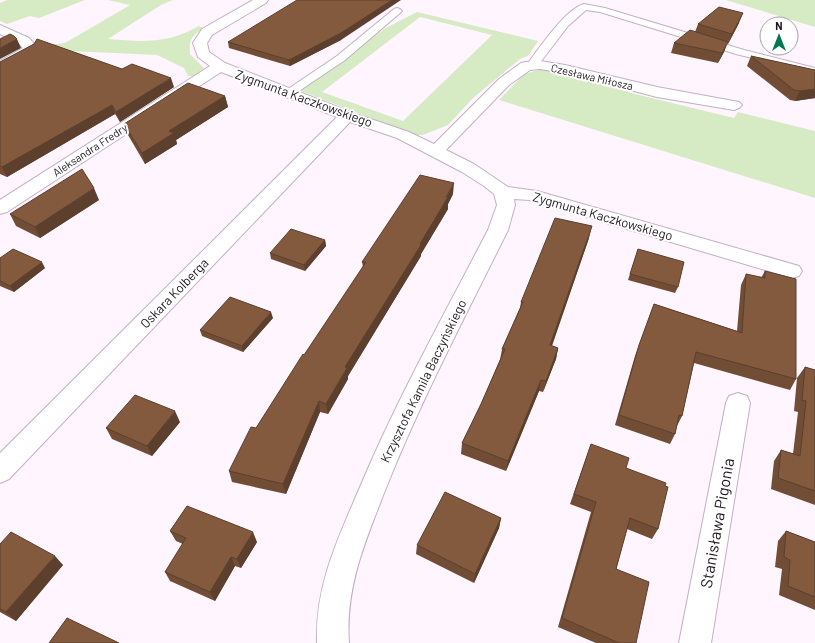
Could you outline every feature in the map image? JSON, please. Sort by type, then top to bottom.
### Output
[{"type":"street","name":"Zygmunta Kaczkowskiego","points":[[262,0],[207,32],[200,43],[203,54],[220,66],[347,116],[404,135],[490,182],[503,192],[531,194],[792,271]]},
{"type":"street","points":[[0,29],[24,41],[32,49],[0,68]]},
{"type":"street","name":"Czesława Miłosza","points":[[435,152],[504,82],[526,66],[540,65],[565,69],[657,92],[734,106]]},
{"type":"street","name":"Aleksandra Fredry","points":[[0,208],[220,66]]},
{"type":"street","name":"Oskara Kolberga","points":[[0,471],[347,116]]},
{"type":"street","name":"Krzysztofa Kamila Baczyńskiego","points":[[333,643],[332,621],[338,581],[348,548],[395,434],[498,230],[506,205],[503,192]]},
{"type":"street","name":"Stanisława Pigonia","points":[[695,643],[738,403]]},
{"type":"lane","points":[[532,66],[541,50],[575,13],[583,7],[602,10],[740,52],[815,71]]},
{"type":"lane","points":[[289,93],[341,58],[397,11]]},
{"type":"green space","points":[[7,0],[85,0],[39,18],[30,16],[7,24],[0,21],[0,3]]},
{"type":"green space","points":[[108,0],[173,0],[161,5],[108,39],[144,41],[165,39],[187,32],[199,26],[203,28],[192,39],[190,54],[204,68],[194,76],[188,76],[184,68],[157,55],[50,50],[48,45],[65,43],[130,5]]},
{"type":"green space","points":[[726,0],[815,0],[815,27],[799,22],[799,16],[779,16]]},
{"type":"green space","points":[[417,12],[538,41],[528,56],[520,59],[473,98],[448,125],[423,135],[415,135],[301,91],[384,29]],"holes":[[[420,17],[492,35],[403,121],[322,92]]]},
{"type":"green space","points":[[539,70],[549,70],[635,94],[734,118],[738,112],[815,131],[815,198],[499,100],[524,74]]},
{"type":"building","points":[[297,0],[392,0],[341,33],[289,60],[228,42]]},
{"type":"building","points":[[719,7],[743,13],[732,34],[698,24]]},
{"type":"building","points":[[690,30],[728,42],[722,53],[674,43]]},
{"type":"building","points":[[10,34],[17,39],[0,48],[0,39]]},
{"type":"building","points":[[37,39],[122,69],[132,64],[171,78],[116,112],[112,105],[2,167],[0,166],[0,62],[34,44]]},
{"type":"building","points":[[751,56],[815,70],[815,89],[800,91],[794,90]]},
{"type":"building","points":[[188,83],[225,96],[169,131],[174,133],[142,153],[124,124]]},
{"type":"building","points":[[82,169],[94,188],[35,227],[10,214]]},
{"type":"building","points":[[420,175],[454,183],[446,197],[448,197],[420,244],[421,245],[345,367],[347,368],[326,404],[319,401],[283,484],[229,471],[251,427],[256,428],[303,354],[304,355],[366,262],[362,262]]},
{"type":"building","points":[[555,218],[592,226],[550,345],[558,348],[546,381],[541,380],[508,461],[462,443],[505,349],[502,349],[523,302],[521,302]]},
{"type":"building","points":[[291,229],[325,240],[304,265],[270,253]]},
{"type":"building","points":[[13,249],[42,262],[10,286],[0,281],[0,258]]},
{"type":"building","points":[[638,249],[684,262],[678,287],[630,274]]},
{"type":"building","points":[[765,271],[796,279],[796,379],[696,352],[682,416],[679,415],[675,434],[619,415],[639,345],[654,304],[742,333],[746,274],[765,278]]},
{"type":"building","points":[[230,297],[271,312],[242,346],[200,330]]},
{"type":"building","points":[[805,367],[815,370],[815,491],[778,478],[781,450],[800,456],[806,401],[802,400]]},
{"type":"building","points":[[135,395],[175,411],[147,446],[106,428]]},
{"type":"building","points":[[591,444],[629,458],[626,468],[666,483],[665,486],[668,487],[658,529],[630,518],[616,569],[649,582],[636,643],[619,643],[562,618],[596,502],[574,494]]},
{"type":"building","points":[[445,492],[501,518],[475,574],[417,545]]},
{"type":"building","points":[[187,506],[253,532],[237,559],[231,557],[210,592],[165,572],[186,538],[170,531]]},
{"type":"building","points":[[786,531],[815,542],[815,597],[788,586],[790,560],[784,557]]},
{"type":"building","points":[[11,532],[55,556],[6,612],[0,609],[0,544]]},
{"type":"building","points":[[67,618],[119,643],[49,643]]}]
